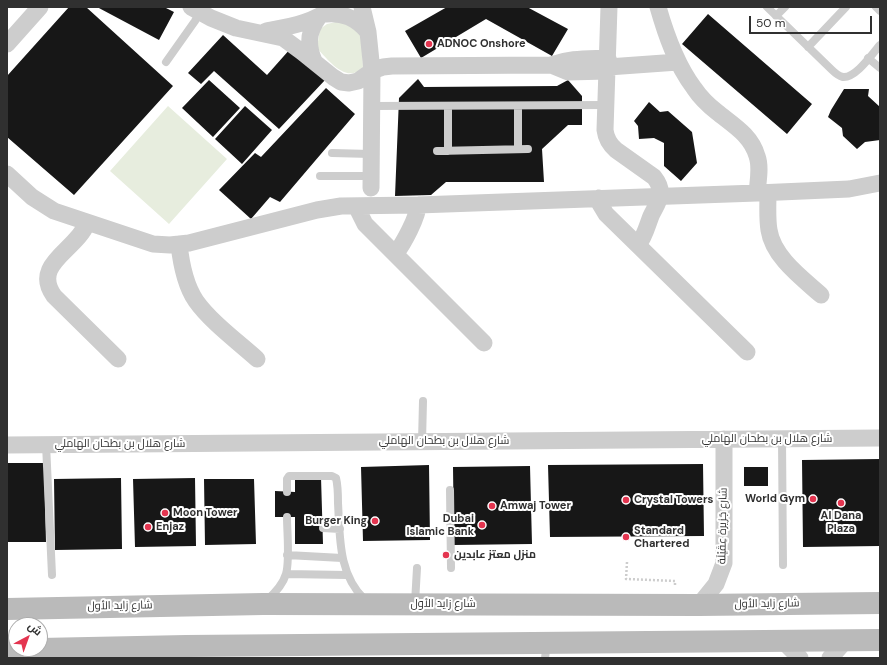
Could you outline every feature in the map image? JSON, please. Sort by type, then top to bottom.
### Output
[{"type":"main road","name":"شارع زايد الأول","points":[[7,609],[263,604],[699,605],[880,603]]},
{"type":"main road","points":[[48,649],[124,653],[290,648],[546,650],[783,641],[880,640]]},
{"type":"street","points":[[7,44],[40,7]]},
{"type":"street","points":[[362,7],[368,32],[372,71],[371,182]]},
{"type":"street","points":[[609,7],[608,66],[604,130],[607,140],[616,150],[654,177],[659,187],[660,196],[645,233],[638,245]]},
{"type":"street","points":[[658,7],[678,62],[693,87],[705,101],[752,142],[758,157],[759,173],[769,231],[776,249],[782,258],[821,295]]},
{"type":"street","points":[[195,9],[217,21],[236,28],[262,32],[283,38],[333,77],[341,82],[349,83],[358,81],[372,71],[383,67],[392,66],[551,65],[576,59],[608,66],[678,62]]},
{"type":"street","points":[[262,32],[305,23],[326,13],[335,13],[354,19],[368,32]]},
{"type":"street","points":[[314,61],[308,43],[309,34],[326,13]]},
{"type":"street","points":[[7,174],[43,205],[54,211],[153,244],[179,244],[317,210],[341,206],[418,205],[763,193],[849,189],[880,183]]},
{"type":"street","points":[[599,198],[600,204],[606,214],[747,352]]},
{"type":"street","points":[[396,253],[414,221],[418,210],[418,205]]},
{"type":"street","points":[[356,206],[365,224],[396,253],[484,343]]},
{"type":"street","points":[[87,222],[79,237],[49,270],[47,280],[48,289],[118,359]]},
{"type":"street","points":[[179,244],[181,260],[188,284],[196,300],[207,314],[256,359]]},
{"type":"street","name":"شارع هلال بن بطحان الهاملي","points":[[7,445],[880,438]]},
{"type":"street","name":"شارع جَزيرة عِقَيْلَة","points":[[699,605],[716,584],[724,563],[724,439]]},
{"type":"street","points":[[830,658],[846,640]]},
{"type":"street","points":[[783,641],[800,658]]},
{"type":"lane","points":[[767,7],[832,70],[842,77],[852,75],[880,45]]},
{"type":"lane","points":[[776,16],[785,7]]},
{"type":"lane","points":[[808,47],[846,7]]},
{"type":"lane","points":[[876,7],[880,11]]},
{"type":"lane","points":[[166,62],[195,21],[195,9]]},
{"type":"lane","points":[[868,58],[880,68]]},
{"type":"lane","points":[[372,106],[606,105]]},
{"type":"lane","points":[[448,106],[448,151]]},
{"type":"lane","points":[[518,106],[518,150]]},
{"type":"lane","points":[[437,151],[528,149]]},
{"type":"lane","points":[[332,153],[371,154]]},
{"type":"lane","points":[[320,176],[371,182]]},
{"type":"lane","points":[[422,442],[423,401]]},
{"type":"lane","points":[[782,439],[783,565]]},
{"type":"lane","points":[[46,444],[52,575]]},
{"type":"lane","points":[[287,492],[287,479],[289,476],[335,477],[337,481],[342,558],[347,575],[357,593],[368,604]]},
{"type":"lane","points":[[450,490],[451,568]]},
{"type":"lane","points":[[263,604],[277,590],[286,574],[290,522]]},
{"type":"lane","points":[[323,525],[340,525]]},
{"type":"lane","points":[[287,556],[342,558]]},
{"type":"lane","points":[[415,604],[417,568]]},
{"type":"lane","points":[[286,574],[347,575]]},
{"type":"path","points":[[627,562],[626,579],[675,581],[675,588],[668,587]]},
{"type":"green space","points":[[336,22],[346,23],[361,33],[363,67],[357,72],[344,72],[338,69],[317,48],[320,29],[327,24]]},
{"type":"green space","points":[[168,106],[227,159],[169,224],[110,171]]},
{"type":"building","points":[[69,7],[86,7],[173,86],[74,195],[7,137],[7,76]]},
{"type":"building","points":[[97,7],[164,7],[174,12],[159,40]]},
{"type":"building","name":"ADNOC Onshore","points":[[447,7],[527,7],[568,29],[552,56],[486,19],[421,58],[405,31]]},
{"type":"building","points":[[708,14],[812,104],[787,134],[682,44]]},
{"type":"building","points":[[223,35],[267,75],[291,48],[326,79],[279,129],[214,71],[201,84],[188,73]]},
{"type":"building","points":[[418,79],[424,87],[557,86],[568,80],[582,96],[582,125],[568,125],[542,149],[544,182],[446,182],[431,195],[395,196],[399,98]]},
{"type":"building","points":[[209,80],[240,108],[213,137],[182,108]]},
{"type":"building","points":[[326,88],[355,114],[280,202],[270,197],[251,219],[219,190],[255,153],[261,157]]},
{"type":"building","points":[[844,89],[869,89],[868,96],[880,107],[880,140],[865,142],[857,149],[843,136],[842,128],[828,117]]},
{"type":"building","points":[[649,102],[660,112],[668,111],[692,132],[697,163],[681,181],[664,166],[664,143],[654,138],[639,139],[638,126],[634,121]]},
{"type":"building","points":[[245,106],[272,130],[242,164],[215,139]]},
{"type":"building","name":"Al Dana Plaza","points":[[880,459],[880,546],[803,547],[802,460]]},
{"type":"building","points":[[7,463],[44,463],[46,542],[7,542]]},
{"type":"building","name":"Crystal Towers","points":[[703,464],[704,536],[550,537],[548,465]]},
{"type":"building","points":[[429,465],[430,540],[363,541],[361,467]]},
{"type":"building","name":"Amwaj Tower","points":[[530,466],[532,544],[454,545],[453,467]]},
{"type":"building","points":[[744,467],[768,467],[768,486],[744,486]]},
{"type":"building","points":[[321,477],[323,544],[295,544],[295,517],[275,517],[275,491],[295,492],[295,478]]},
{"type":"building","points":[[121,478],[122,549],[55,550],[54,479]]},
{"type":"building","name":"Moon Tower","points":[[195,478],[196,546],[135,547],[133,479]]},
{"type":"building","points":[[204,479],[254,479],[256,544],[205,545]]},
{"type":"place","name":"ADNOC Onshore","points":[[429,44]]},
{"type":"place","name":"World Gym","points":[[813,499]]},
{"type":"place","name":"Crystal Towers","points":[[626,500]]},
{"type":"place","name":"Al Dana Plaza","points":[[841,503]]},
{"type":"place","name":"Amwaj Tower","points":[[492,506]]},
{"type":"place","name":"Moon Tower","points":[[165,513]]},
{"type":"place","name":"Burger King","points":[[375,521]]},
{"type":"place","name":"Dubai Islamic Bank","points":[[482,525]]},
{"type":"place","name":"Enjaz","points":[[148,527]]},
{"type":"place","name":"Standard Chartered","points":[[626,537]]},
{"type":"place","name":"منزل معتز عابدين","points":[[446,555]]}]
